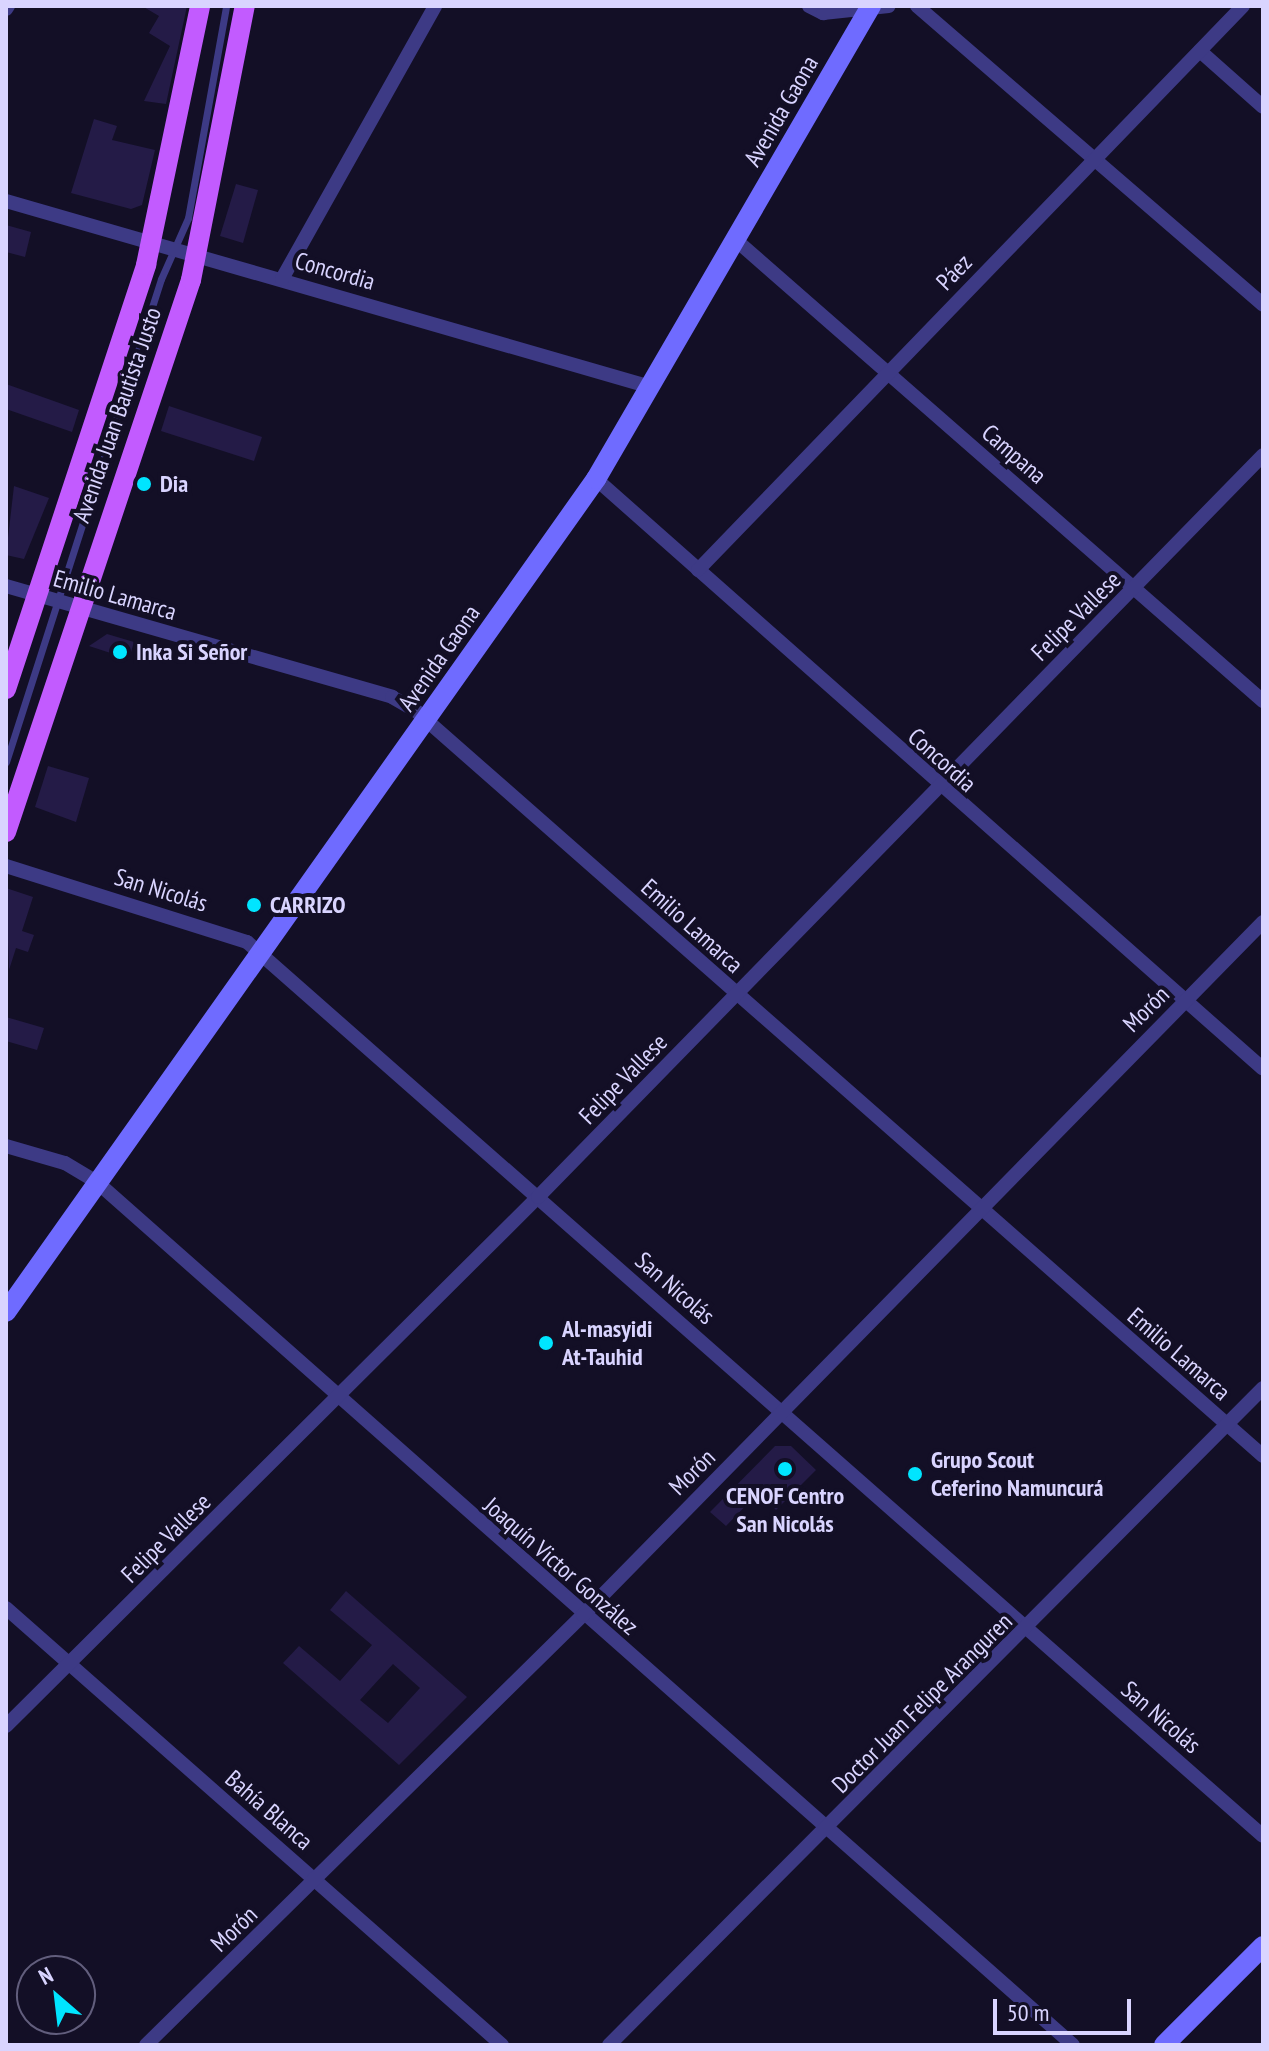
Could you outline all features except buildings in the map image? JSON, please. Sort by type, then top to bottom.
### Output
[{"type":"main road","name":"Avenida Juan Bautista Justo","points":[[6,689],[152,241],[200,6]]},
{"type":"main road","name":"Avenida Juan Bautista Justo","points":[[6,832],[199,255],[245,6]]},
{"type":"main road","name":"Avenida Gaona","points":[[6,1312],[428,721],[596,479],[877,7]]},
{"type":"main road","points":[[1164,2045],[1263,1946]]},
{"type":"street","points":[[282,279],[435,6]]},
{"type":"street","points":[[809,6],[823,13],[877,7]]},
{"type":"street","points":[[917,6],[1263,305]]},
{"type":"street","name":"Páez","points":[[698,570],[1243,6]]},
{"type":"street","points":[[1200,51],[1263,107]]},
{"type":"street","name":"Concordia","points":[[6,201],[651,387]]},
{"type":"street","name":"Campana","points":[[737,241],[1263,701]]},
{"type":"street","name":"Felipe Vallese","points":[[6,1726],[538,1197],[1263,455]]},
{"type":"street","name":"Concordia","points":[[596,479],[938,787],[1263,1069]]},
{"type":"street","name":"Emilio Lamarca","points":[[6,586],[392,697],[428,721],[1263,1456]]},
{"type":"street","name":"San Nicolás","points":[[6,866],[232,934],[261,953],[1263,1836]]},
{"type":"street","name":"Morón","points":[[146,2045],[583,1615],[1263,922]]},
{"type":"street","name":"Joaquín Victor González","points":[[6,1146],[65,1163],[98,1183],[337,1399],[1073,2045]]},
{"type":"street","name":"Doctor Juan Felipe Aranguren","points":[[609,2045],[1027,1629],[1263,1388]]},
{"type":"street","name":"Bahía Blanca","points":[[6,1608],[502,2045]]},
{"type":"lane","points":[[6,762],[175,248],[188,218],[226,6]]},
{"type":"place","name":"Dia","points":[[144,484]]},
{"type":"place","name":"Inka Si Señor","points":[[120,652]]},
{"type":"place","name":"CARRIZO","points":[[254,905]]},
{"type":"place","name":"Al-masyidi At-Tauhid","points":[[546,1343]]},
{"type":"place","name":"CENOF Centro San Nicolás","points":[[785,1469]]},
{"type":"place","name":"Grupo Scout Ceferino Namuncurá","points":[[915,1474]]}]
